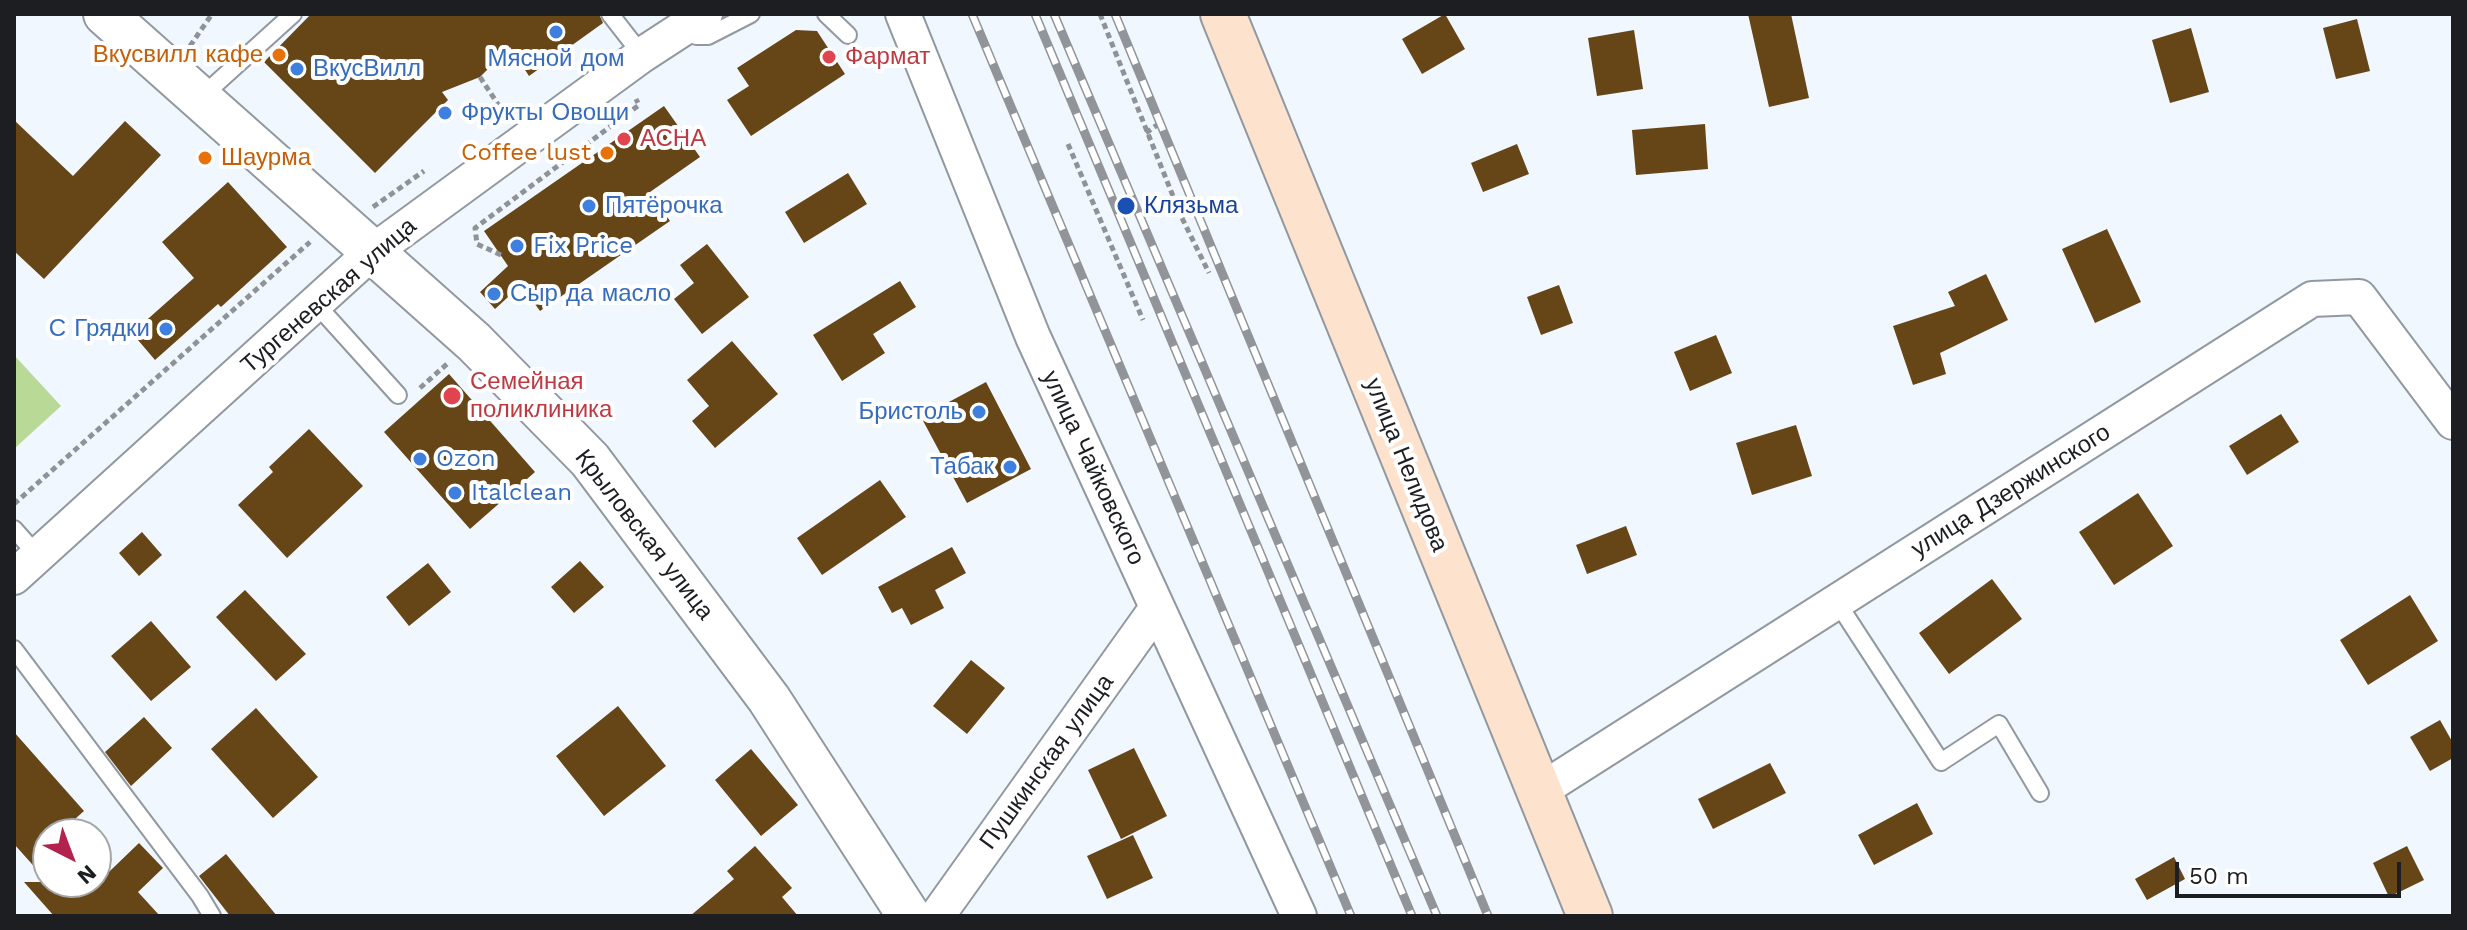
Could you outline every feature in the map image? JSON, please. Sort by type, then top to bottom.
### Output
[{"type":"main road","name":"улица Нелидова","points":[[1223,14],[1590,916]]},
{"type":"street","name":"Крыловская улица","points":[[105,14],[210,87],[371,253],[474,342],[590,460],[769,699],[909,916]]},
{"type":"street","name":"улица Чайковского","points":[[903,14],[1033,337],[1299,916]]},
{"type":"street","name":"Тургеневская улица","points":[[26,566],[371,253],[690,18]]},
{"type":"street","name":"улица Дзержинского","points":[[1538,792],[2312,299],[2359,297],[2453,422]]},
{"type":"street","name":"Пушкинская улица","points":[[937,916],[1157,608]]},
{"type":"lane","points":[[210,87],[293,14]]},
{"type":"lane","points":[[610,14],[642,55]]},
{"type":"lane","points":[[690,18],[696,36],[708,36],[751,14]]},
{"type":"lane","points":[[826,14],[848,35]]},
{"type":"lane","points":[[316,304],[398,395]]},
{"type":"lane","points":[[14,529],[26,566]]},
{"type":"lane","points":[[1837,602],[1941,762],[1999,724],[2040,793]]},
{"type":"lane","points":[[14,649],[212,916]]},
{"type":"path","points":[[189,48],[212,14]]},
{"type":"path","points":[[1100,14],[1146,133],[1209,273]]},
{"type":"path","points":[[180,39],[189,48],[210,87]]},
{"type":"path","points":[[480,77],[505,115]]},
{"type":"path","points":[[501,255],[477,244],[475,228],[639,105]]},
{"type":"path","points":[[493,123],[518,106]]},
{"type":"path","points":[[1146,133],[1157,125]]},
{"type":"path","points":[[1068,144],[1143,320]]},
{"type":"path","points":[[370,209],[431,166]]},
{"type":"path","points":[[14,504],[312,241]]},
{"type":"green space","points":[[14,355],[61,406],[14,449]]},
{"type":"building","points":[[311,14],[599,14],[603,23],[529,76],[510,47],[480,77],[442,92],[448,100],[375,173],[264,62]]},
{"type":"building","points":[[1445,14],[1465,49],[1422,74],[1402,39]]},
{"type":"building","points":[[1748,14],[1791,14],[1809,98],[1769,107]]},
{"type":"building","points":[[2357,19],[2370,71],[2336,79],[2323,28]]},
{"type":"building","points":[[2191,28],[2209,92],[2170,103],[2152,40]]},
{"type":"building","points":[[796,30],[817,31],[845,74],[751,136],[727,100],[749,86],[737,68]]},
{"type":"building","points":[[1634,30],[1643,89],[1597,96],[1588,38]]},
{"type":"building","name":"Пятёрочка","points":[[664,106],[700,157],[650,192],[670,221],[540,311],[521,285],[495,309],[480,292],[508,266],[484,231]]},
{"type":"building","points":[[14,120],[73,176],[125,121],[161,155],[44,279],[14,251]]},
{"type":"building","points":[[1705,124],[1708,169],[1636,175],[1632,130]]},
{"type":"building","points":[[1517,144],[1529,174],[1483,192],[1471,163]]},
{"type":"building","points":[[848,173],[867,204],[804,243],[785,212]]},
{"type":"building","points":[[228,182],[287,247],[221,307],[218,304],[155,360],[132,333],[194,278],[162,242]]},
{"type":"building","points":[[2107,229],[2141,302],[2095,323],[2062,249]]},
{"type":"building","points":[[707,244],[749,297],[702,334],[674,299],[694,283],[680,265]]},
{"type":"building","points":[[1986,274],[2008,320],[1940,353],[1946,374],[1913,385],[1893,326],[1955,306],[1948,292]]},
{"type":"building","points":[[900,281],[916,307],[873,334],[885,353],[842,381],[813,335]]},
{"type":"building","points":[[1559,285],[1573,323],[1541,335],[1527,297]]},
{"type":"building","points":[[1716,335],[1732,373],[1690,391],[1674,352]]},
{"type":"building","points":[[732,341],[778,394],[715,448],[692,421],[709,406],[687,380]]},
{"type":"building","points":[[449,374],[535,472],[470,529],[384,432]]},
{"type":"building","points":[[986,382],[1031,469],[967,503],[921,417]]},
{"type":"building","points":[[2281,414],[2299,442],[2247,475],[2229,446]]},
{"type":"building","points":[[1796,425],[1812,476],[1752,495],[1736,443]]},
{"type":"building","points":[[309,429],[363,486],[287,558],[238,505],[273,472],[269,467]]},
{"type":"building","points":[[880,480],[906,517],[822,575],[797,538]]},
{"type":"building","points":[[2138,493],[2173,546],[2114,585],[2079,532]]},
{"type":"building","points":[[1626,526],[1637,555],[1587,574],[1576,545]]},
{"type":"building","points":[[142,532],[162,555],[139,576],[119,553]]},
{"type":"building","points":[[952,547],[966,573],[935,590],[944,608],[911,625],[902,608],[892,613],[878,587]]},
{"type":"building","points":[[580,561],[604,587],[574,613],[551,587]]},
{"type":"building","points":[[428,563],[451,592],[409,626],[386,597]]},
{"type":"building","points":[[1992,579],[2022,619],[1949,674],[1919,633]]},
{"type":"building","points":[[245,590],[306,654],[276,681],[216,617]]},
{"type":"building","points":[[2410,595],[2438,641],[2368,685],[2340,640]]},
{"type":"building","points":[[151,621],[191,667],[151,701],[111,656]]},
{"type":"building","points":[[971,660],[1005,688],[967,734],[933,706]]},
{"type":"building","points":[[618,706],[666,766],[604,816],[556,756]]},
{"type":"building","points":[[256,708],[318,777],[273,818],[211,749]]},
{"type":"building","points":[[144,717],[172,748],[131,786],[105,752]]},
{"type":"building","points":[[2440,720],[2453,743],[2453,758],[2430,771],[2410,737]]},
{"type":"building","points":[[14,732],[84,811],[76,818],[32,818],[32,864],[14,844]]},
{"type":"building","points":[[1134,748],[1167,816],[1121,839],[1088,770]]},
{"type":"building","points":[[751,749],[798,805],[761,836],[715,780]]},
{"type":"building","points":[[1770,763],[1786,793],[1713,829],[1698,799]]},
{"type":"building","points":[[1917,803],[1933,834],[1874,865],[1858,835]]},
{"type":"building","points":[[1133,835],[1153,878],[1107,899],[1087,856]]},
{"type":"building","points":[[139,843],[163,868],[138,892],[160,916],[54,916],[38,898],[112,898],[112,869]]},
{"type":"building","points":[[755,846],[792,888],[782,897],[798,916],[690,916],[734,879],[727,871]]},
{"type":"building","points":[[2407,846],[2424,880],[2389,897],[2373,863]]},
{"type":"building","points":[[226,854],[277,916],[230,916],[199,876]]},
{"type":"building","points":[[2174,857],[2185,879],[2147,900],[2135,879]]},
{"type":"railway","points":[[972,14],[1351,916]]},
{"type":"railway","points":[[1035,14],[1412,916]]},
{"type":"railway","points":[[1054,14],[1437,916]]},
{"type":"railway","points":[[1115,14],[1488,916]]},
{"type":"place","name":"Мясной дом","points":[[556,32]]},
{"type":"place","name":"Вкусвилл кафе","points":[[279,55]]},
{"type":"place","name":"Фармат","points":[[829,57]]},
{"type":"place","name":"ВкусВилл","points":[[297,69]]},
{"type":"place","name":"Фрукты Овощи","points":[[445,113]]},
{"type":"place","name":"АСНА","points":[[624,139]]},
{"type":"place","name":"Coffee lust","points":[[607,153]]},
{"type":"place","name":"Шаурма","points":[[205,158]]},
{"type":"place","name":"Пятёрочка","points":[[589,206]]},
{"type":"place","name":"Клязьма","points":[[1126,206]]},
{"type":"place","name":"Fix Price","points":[[517,246]]},
{"type":"place","name":"Сыр да масло","points":[[494,294]]},
{"type":"place","name":"С Грядки","points":[[166,329]]},
{"type":"place","name":"Семейная поликлиника","points":[[452,396]]},
{"type":"place","name":"Бристоль","points":[[979,412]]},
{"type":"place","name":"Ozon","points":[[420,459]]},
{"type":"place","name":"Табак","points":[[1010,467]]},
{"type":"place","name":"Italclean","points":[[455,493]]}]
